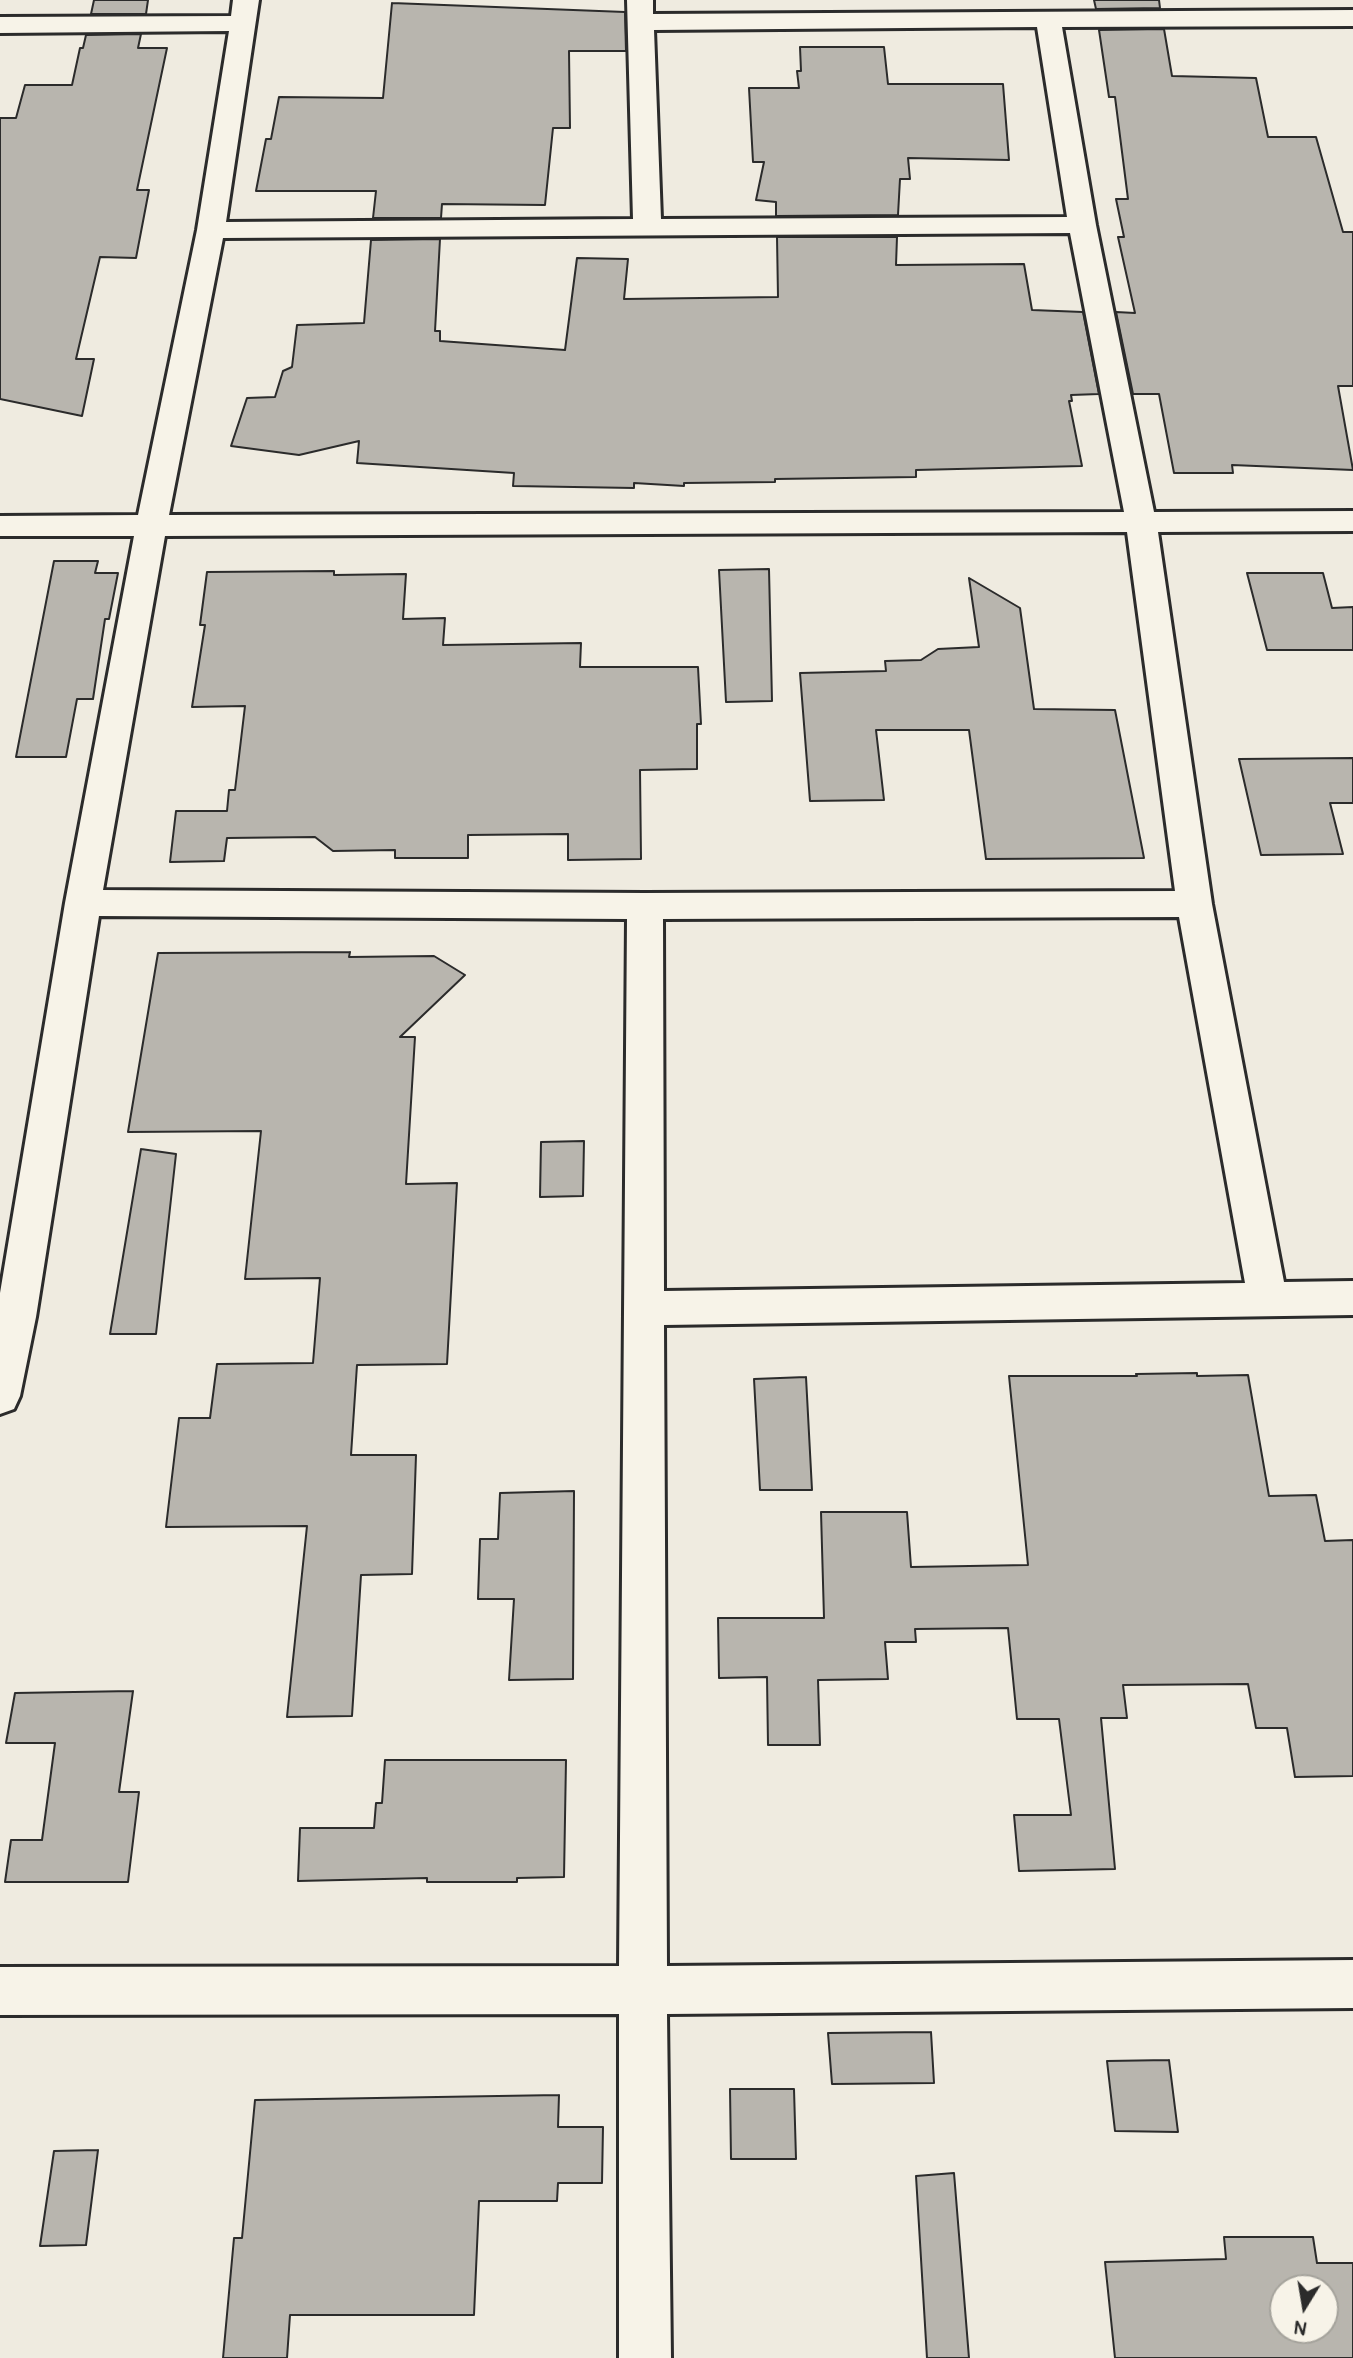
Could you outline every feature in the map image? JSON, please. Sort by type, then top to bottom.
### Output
[{"type":"street","points":[[647,226],[640,11],[1048,20],[1353,18]]},
{"type":"street","points":[[0,25],[243,12],[211,230],[152,526],[83,902],[8,1317],[0,1396]]},
{"type":"street","points":[[1048,20],[1082,225],[1142,522],[1194,904],[1268,1300]]},
{"type":"street","points":[[211,230],[1082,225]]},
{"type":"street","points":[[0,526],[1353,521]]},
{"type":"street","points":[[83,902],[645,906],[1194,904]]},
{"type":"street","points":[[645,906],[645,2358]]},
{"type":"street","points":[[643,1308],[1353,1298]]},
{"type":"street","points":[[0,1992],[1353,1984]]},
{"type":"building","points":[[94,0],[148,0],[146,14],[91,14]]},
{"type":"building","points":[[1094,0],[1159,0],[1160,8],[1096,9]]},
{"type":"building","points":[[392,3],[625,12],[626,51],[569,51],[570,128],[553,128],[545,205],[442,204],[441,218],[373,218],[376,191],[256,191],[266,139],[271,139],[279,97],[383,98]]},
{"type":"building","points":[[1164,29],[1172,76],[1256,78],[1268,137],[1316,137],[1343,232],[1353,232],[1353,386],[1338,386],[1353,470],[1232,465],[1233,473],[1174,473],[1159,394],[1133,394],[1116,312],[1135,313],[1118,237],[1124,237],[1116,199],[1128,199],[1115,97],[1109,97],[1099,30]]},
{"type":"building","points":[[141,34],[138,48],[167,48],[137,190],[149,190],[136,258],[100,257],[76,359],[94,359],[82,416],[0,399],[0,118],[16,118],[25,85],[72,85],[80,48],[83,48],[86,35]]},
{"type":"building","points":[[800,47],[884,47],[888,84],[1003,84],[1009,160],[908,158],[910,179],[900,179],[898,215],[776,216],[776,202],[756,200],[764,162],[753,162],[749,88],[799,88],[797,71],[801,71]]},
{"type":"building","points":[[777,237],[897,237],[896,265],[1024,264],[1032,310],[1083,312],[1099,394],[1071,395],[1072,401],[1069,401],[1082,466],[916,470],[916,477],[775,479],[775,482],[684,483],[684,486],[634,483],[634,488],[513,486],[514,473],[357,463],[359,441],[299,455],[231,446],[247,398],[275,397],[283,371],[292,367],[297,325],[364,323],[371,240],[440,239],[435,331],[440,331],[440,341],[565,350],[577,258],[628,259],[624,299],[778,297]]},
{"type":"building","points":[[54,561],[98,561],[95,573],[118,573],[109,619],[105,619],[93,699],[77,699],[66,757],[16,757]]},
{"type":"building","points":[[769,569],[772,701],[726,702],[719,570]]},
{"type":"building","points":[[334,571],[334,575],[406,574],[403,619],[445,618],[443,645],[581,643],[580,667],[698,667],[701,724],[697,724],[697,769],[640,770],[641,859],[568,860],[568,834],[468,835],[468,858],[395,858],[395,850],[333,851],[315,837],[227,838],[224,861],[170,862],[176,811],[227,811],[229,790],[235,790],[245,706],[192,707],[205,625],[200,625],[207,572]]},
{"type":"building","points":[[1247,573],[1323,573],[1332,608],[1353,607],[1353,650],[1267,650]]},
{"type":"building","points":[[969,578],[1020,608],[1034,709],[1115,710],[1144,858],[986,859],[969,730],[876,730],[884,800],[810,801],[800,673],[886,671],[885,661],[921,660],[938,649],[979,647]]},
{"type":"building","points":[[1353,758],[1353,803],[1330,803],[1343,854],[1261,855],[1239,759]]},
{"type":"building","points":[[350,952],[349,957],[434,956],[465,975],[400,1037],[415,1037],[406,1184],[457,1183],[447,1364],[357,1365],[351,1455],[416,1455],[412,1574],[361,1575],[352,1716],[287,1717],[307,1526],[166,1527],[179,1418],[210,1418],[217,1364],[313,1363],[320,1278],[245,1279],[261,1131],[128,1132],[158,953]]},
{"type":"building","points":[[584,1141],[583,1196],[540,1197],[541,1142]]},
{"type":"building","points":[[141,1149],[176,1154],[156,1334],[110,1334]]},
{"type":"building","points":[[1197,1373],[1197,1376],[1248,1375],[1269,1496],[1316,1495],[1325,1541],[1353,1540],[1353,1776],[1295,1777],[1287,1728],[1256,1728],[1248,1684],[1123,1685],[1127,1718],[1101,1718],[1115,1869],[1019,1871],[1014,1815],[1071,1815],[1059,1719],[1017,1719],[1008,1628],[915,1629],[916,1642],[885,1642],[888,1679],[818,1680],[820,1745],[768,1745],[767,1677],[719,1678],[718,1618],[824,1618],[821,1512],[907,1512],[911,1567],[1028,1565],[1009,1376]]},
{"type":"building","points":[[806,1377],[812,1490],[760,1490],[754,1379]]},
{"type":"building","points":[[574,1491],[573,1679],[509,1680],[514,1599],[478,1599],[480,1539],[498,1539],[500,1493]]},
{"type":"building","points":[[133,1691],[119,1792],[139,1792],[128,1882],[5,1882],[11,1840],[42,1840],[55,1743],[6,1743],[15,1693]]},
{"type":"building","points":[[385,1760],[566,1760],[564,1877],[517,1878],[517,1882],[427,1882],[427,1878],[298,1881],[300,1828],[374,1828],[376,1803],[382,1803]]},
{"type":"building","points":[[931,2032],[934,2083],[832,2084],[828,2033]]},
{"type":"building","points":[[1169,2060],[1178,2132],[1115,2131],[1107,2061]]},
{"type":"building","points":[[730,2089],[794,2089],[796,2159],[731,2159]]},
{"type":"building","points":[[559,2095],[558,2127],[603,2127],[602,2183],[558,2183],[557,2201],[479,2201],[474,2315],[290,2315],[287,2358],[223,2358],[234,2238],[242,2238],[255,2100]]},
{"type":"building","points":[[98,2150],[86,2245],[40,2246],[54,2151]]},
{"type":"building","points":[[954,2173],[969,2358],[927,2358],[916,2176]]},
{"type":"building","points":[[1224,2237],[1313,2237],[1317,2263],[1353,2263],[1353,2358],[1115,2358],[1105,2262],[1226,2259]]}]
